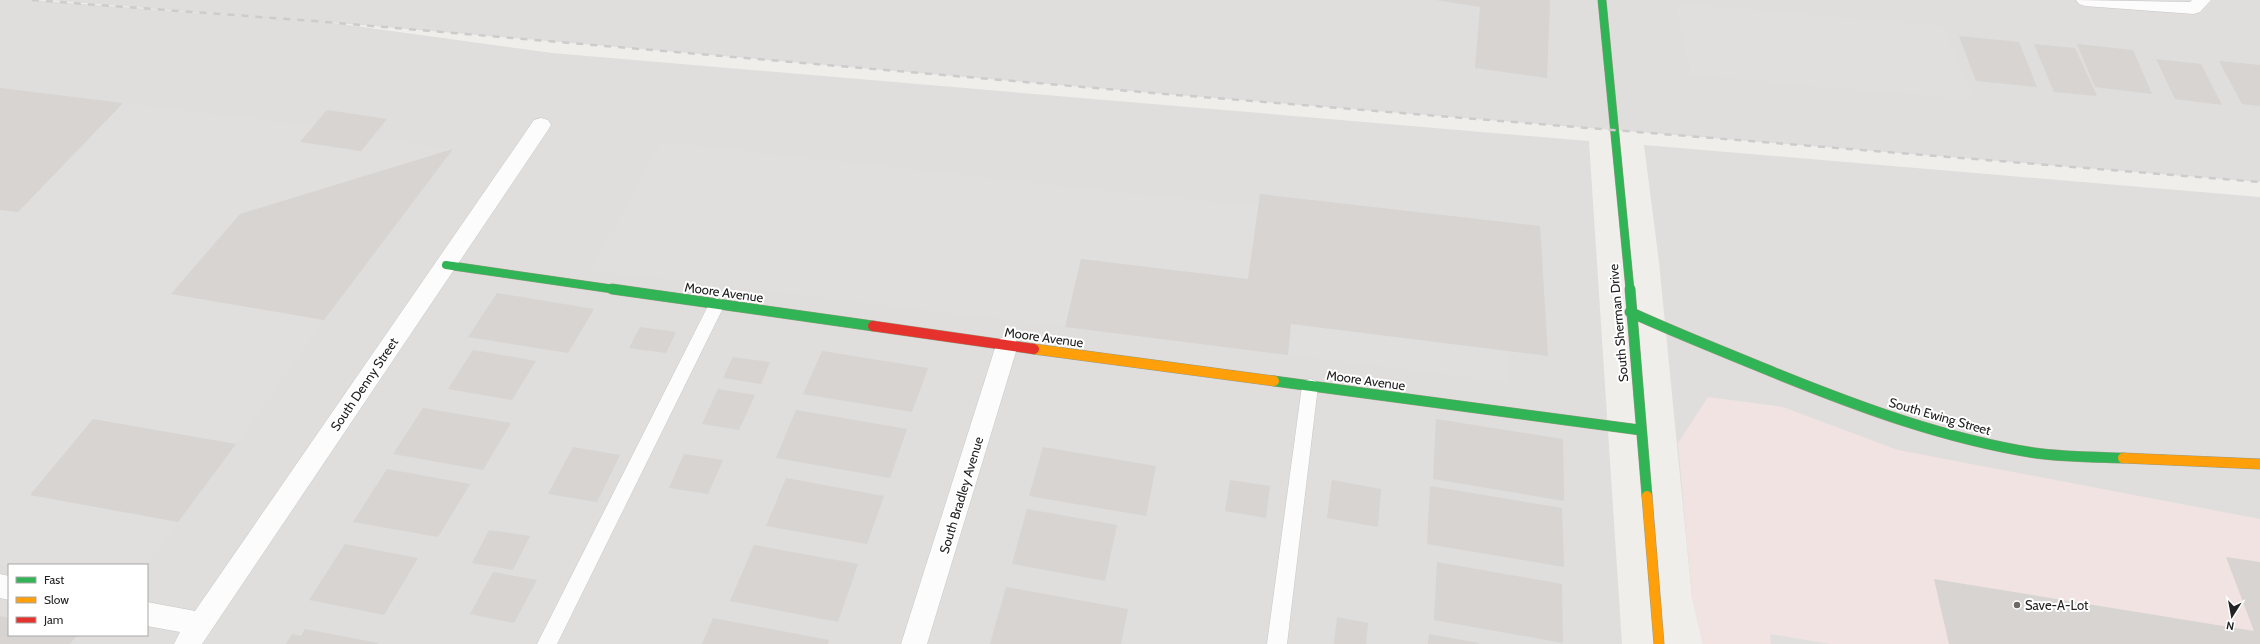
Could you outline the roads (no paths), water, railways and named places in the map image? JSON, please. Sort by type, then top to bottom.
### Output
[{"type":"street","name":"South Sherman Drive","points":[[1602,0],[1620,187],[1659,644]]},
{"type":"street","points":[[2085,0],[2193,3]]},
{"type":"street","name":"South Denny Street","points":[[194,634],[542,125]]},
{"type":"street","name":"Moore Avenue","points":[[446,265],[1007,346],[1640,430]]},
{"type":"street","name":"South Ewing Street","points":[[1630,312],[1666,328],[1903,421],[1972,440],[2050,454],[2260,464]]},
{"type":"street","name":"South Bradley Avenue","points":[[914,644],[1007,346]]},
{"type":"street","points":[[148,614],[194,634]]},
{"type":"lane","points":[[547,644],[717,304]]},
{"type":"lane","points":[[1277,644],[1310,386]]},
{"type":"railway","points":[[32,0],[314,21],[1165,94],[2260,182]]},
{"type":"place","name":"Save-A-Lot","points":[[2017,605]]}]
